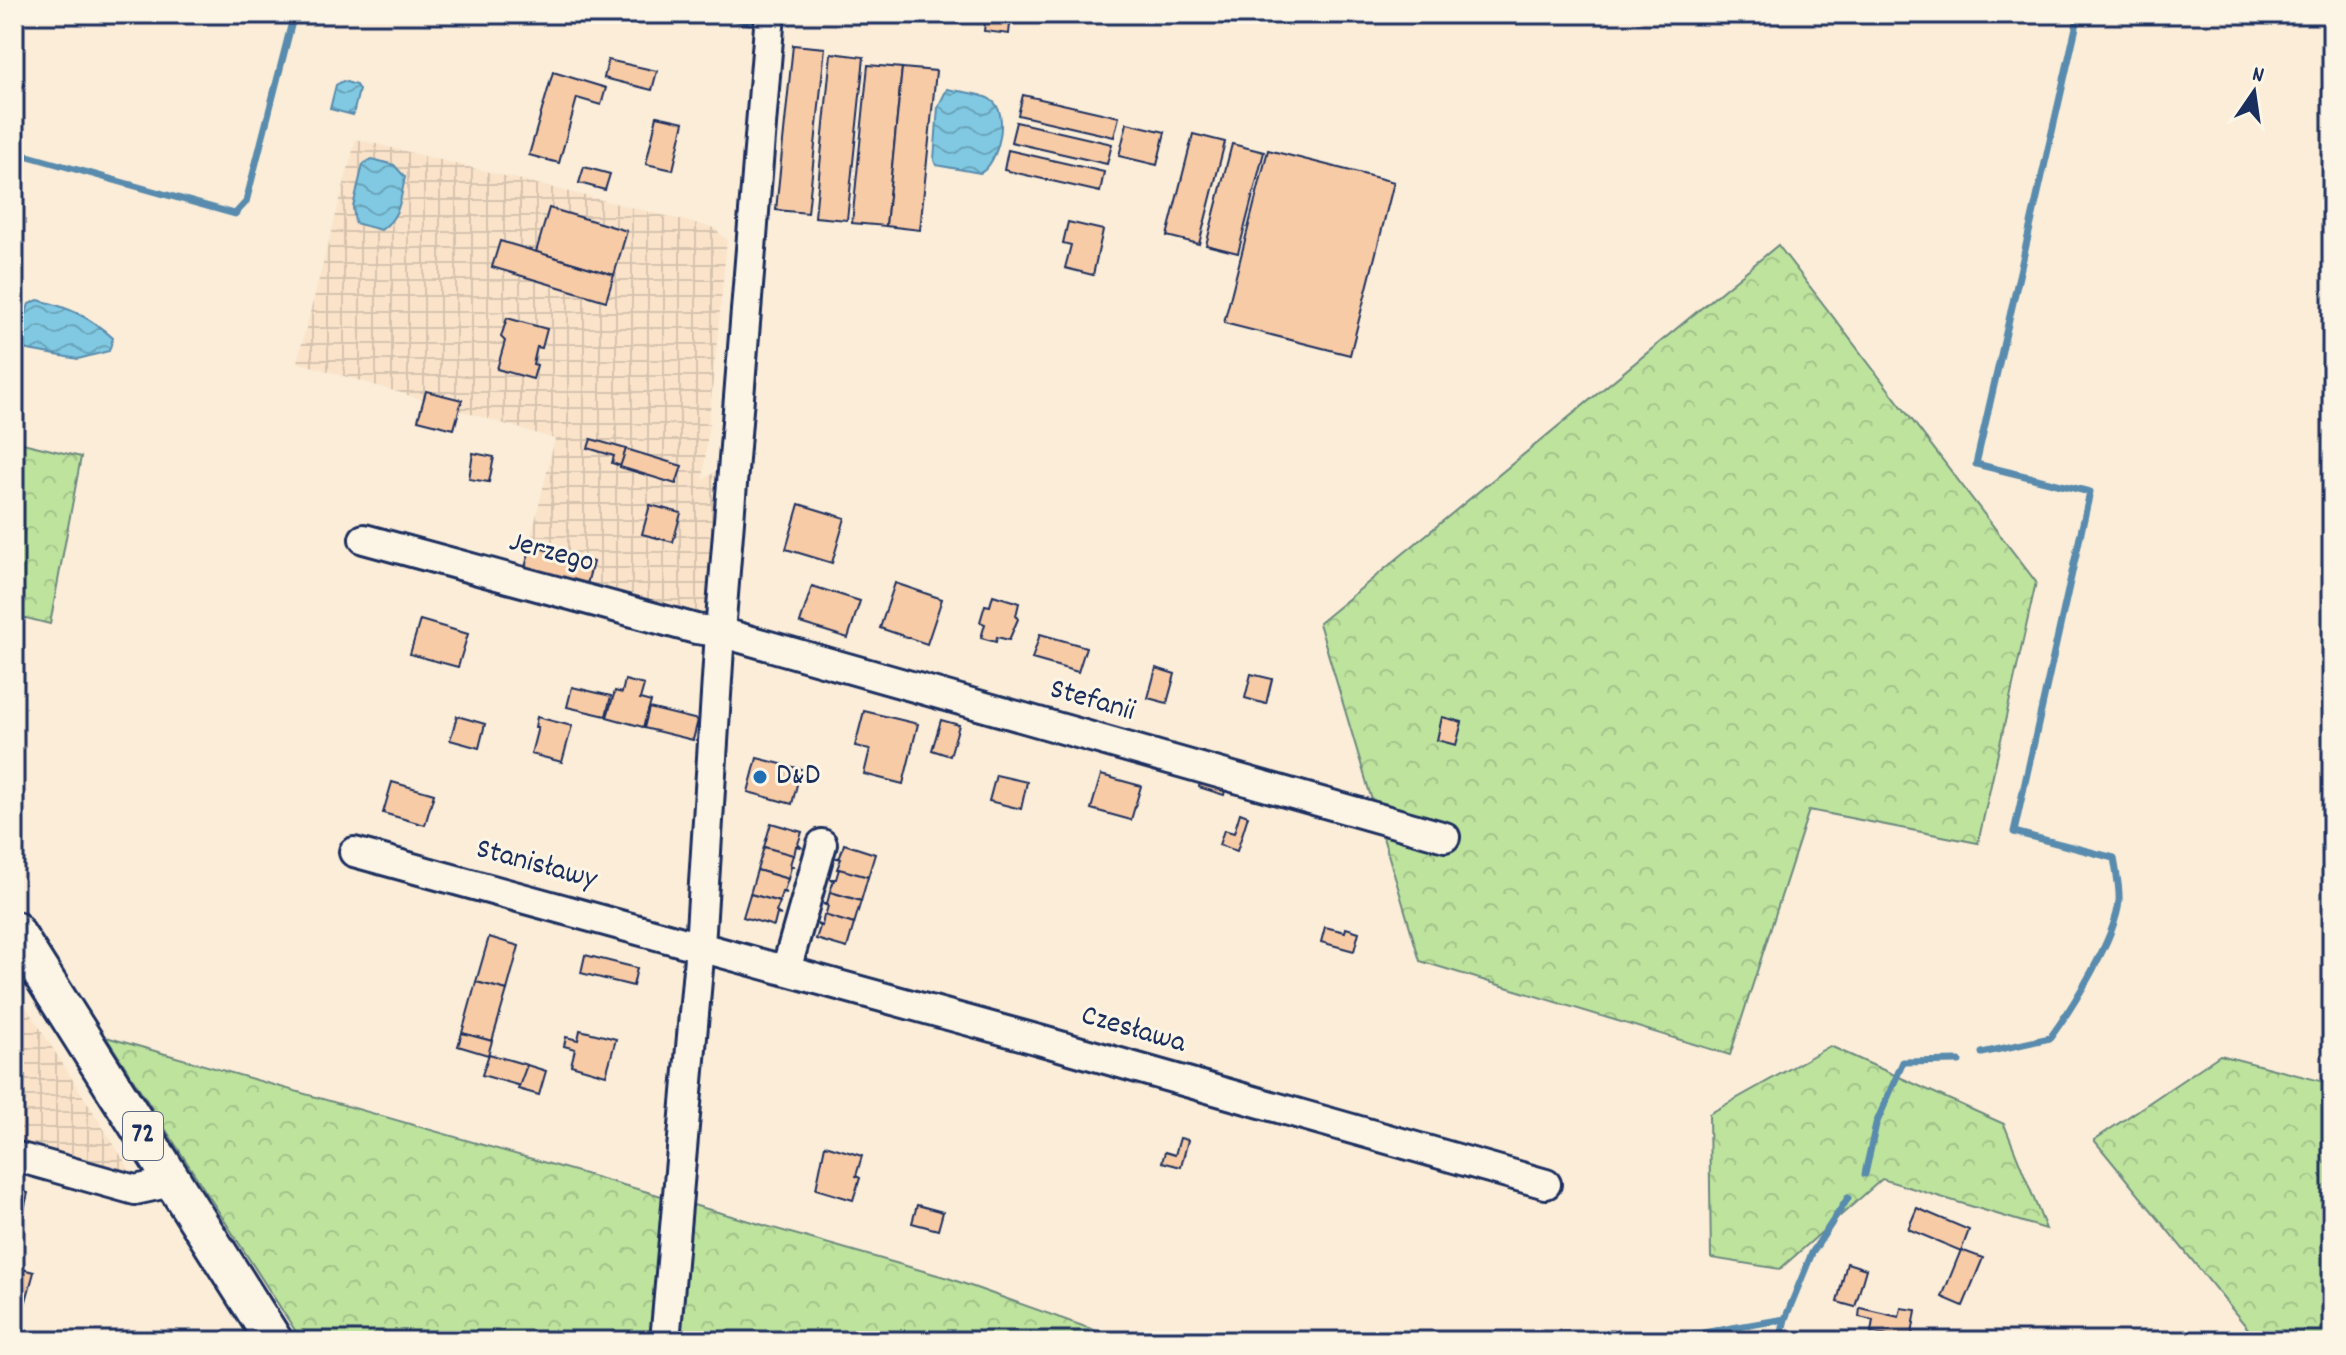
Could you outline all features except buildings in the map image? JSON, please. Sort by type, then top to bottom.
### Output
[{"type":"main road","name":"72","points":[[14,930],[274,1341]]},
{"type":"street","points":[[665,1341],[700,946],[720,632],[770,14]]},
{"type":"street","name":"Jerzego","points":[[364,539],[696,629],[720,632]]},
{"type":"street","name":"Stefanii","points":[[720,632],[1445,837]]},
{"type":"street","points":[[786,970],[822,844]]},
{"type":"street","name":"Stanisławy","points":[[354,852],[700,946]]},
{"type":"street","name":"Czesława","points":[[700,946],[1546,1184]]},
{"type":"street","points":[[14,1156],[135,1190],[172,1182]]},
{"type":"shaded area","points":[[356,139],[714,228],[727,240],[703,480],[715,472],[707,610],[696,618],[523,571],[555,439],[297,362]]},
{"type":"shaded area","points":[[14,996],[20,997],[137,1181],[14,1145]]},
{"type":"green space","points":[[1778,245],[2036,582],[1978,843],[1809,810],[1730,1055],[1420,961],[1319,623]]},
{"type":"green space","points":[[14,441],[81,457],[50,624],[14,615]]},
{"type":"green space","points":[[106,1037],[948,1278],[1125,1341],[302,1341]]},
{"type":"green space","points":[[1830,1046],[2004,1124],[2046,1229],[1882,1179],[1780,1269],[1711,1258],[1709,1114]]},
{"type":"green space","points":[[2220,1055],[2332,1084],[2332,1341],[2258,1341],[2094,1140]]},
{"type":"water","points":[[343,81],[356,85],[359,90],[353,115],[330,109],[336,85]]},
{"type":"water","points":[[947,89],[982,96],[997,106],[1001,126],[997,150],[980,173],[936,165],[934,160],[938,107]]},
{"type":"water","points":[[372,159],[394,165],[405,177],[396,213],[381,230],[355,223],[353,207],[363,164]]},
{"type":"water","points":[[38,300],[69,310],[96,324],[113,338],[109,351],[78,359],[23,349],[18,337],[29,304]]},
{"type":"waterway","points":[[14,152],[235,214],[246,202],[294,14]]},
{"type":"waterway","points":[[717,14],[750,22]]},
{"type":"waterway","points":[[1982,1053],[2050,1038],[2102,952],[2119,901],[2114,858],[2014,832],[2090,492],[1976,464],[2079,14]]},
{"type":"waterway","points":[[1865,1174],[1876,1124],[1903,1062],[1959,1061]]},
{"type":"waterway","points":[[1656,1341],[1785,1319],[1812,1253],[1848,1198]]},
{"type":"waterway","points":[[1780,1341],[1785,1319]]},
{"type":"place","name":"D&D","points":[[760,777]]}]
